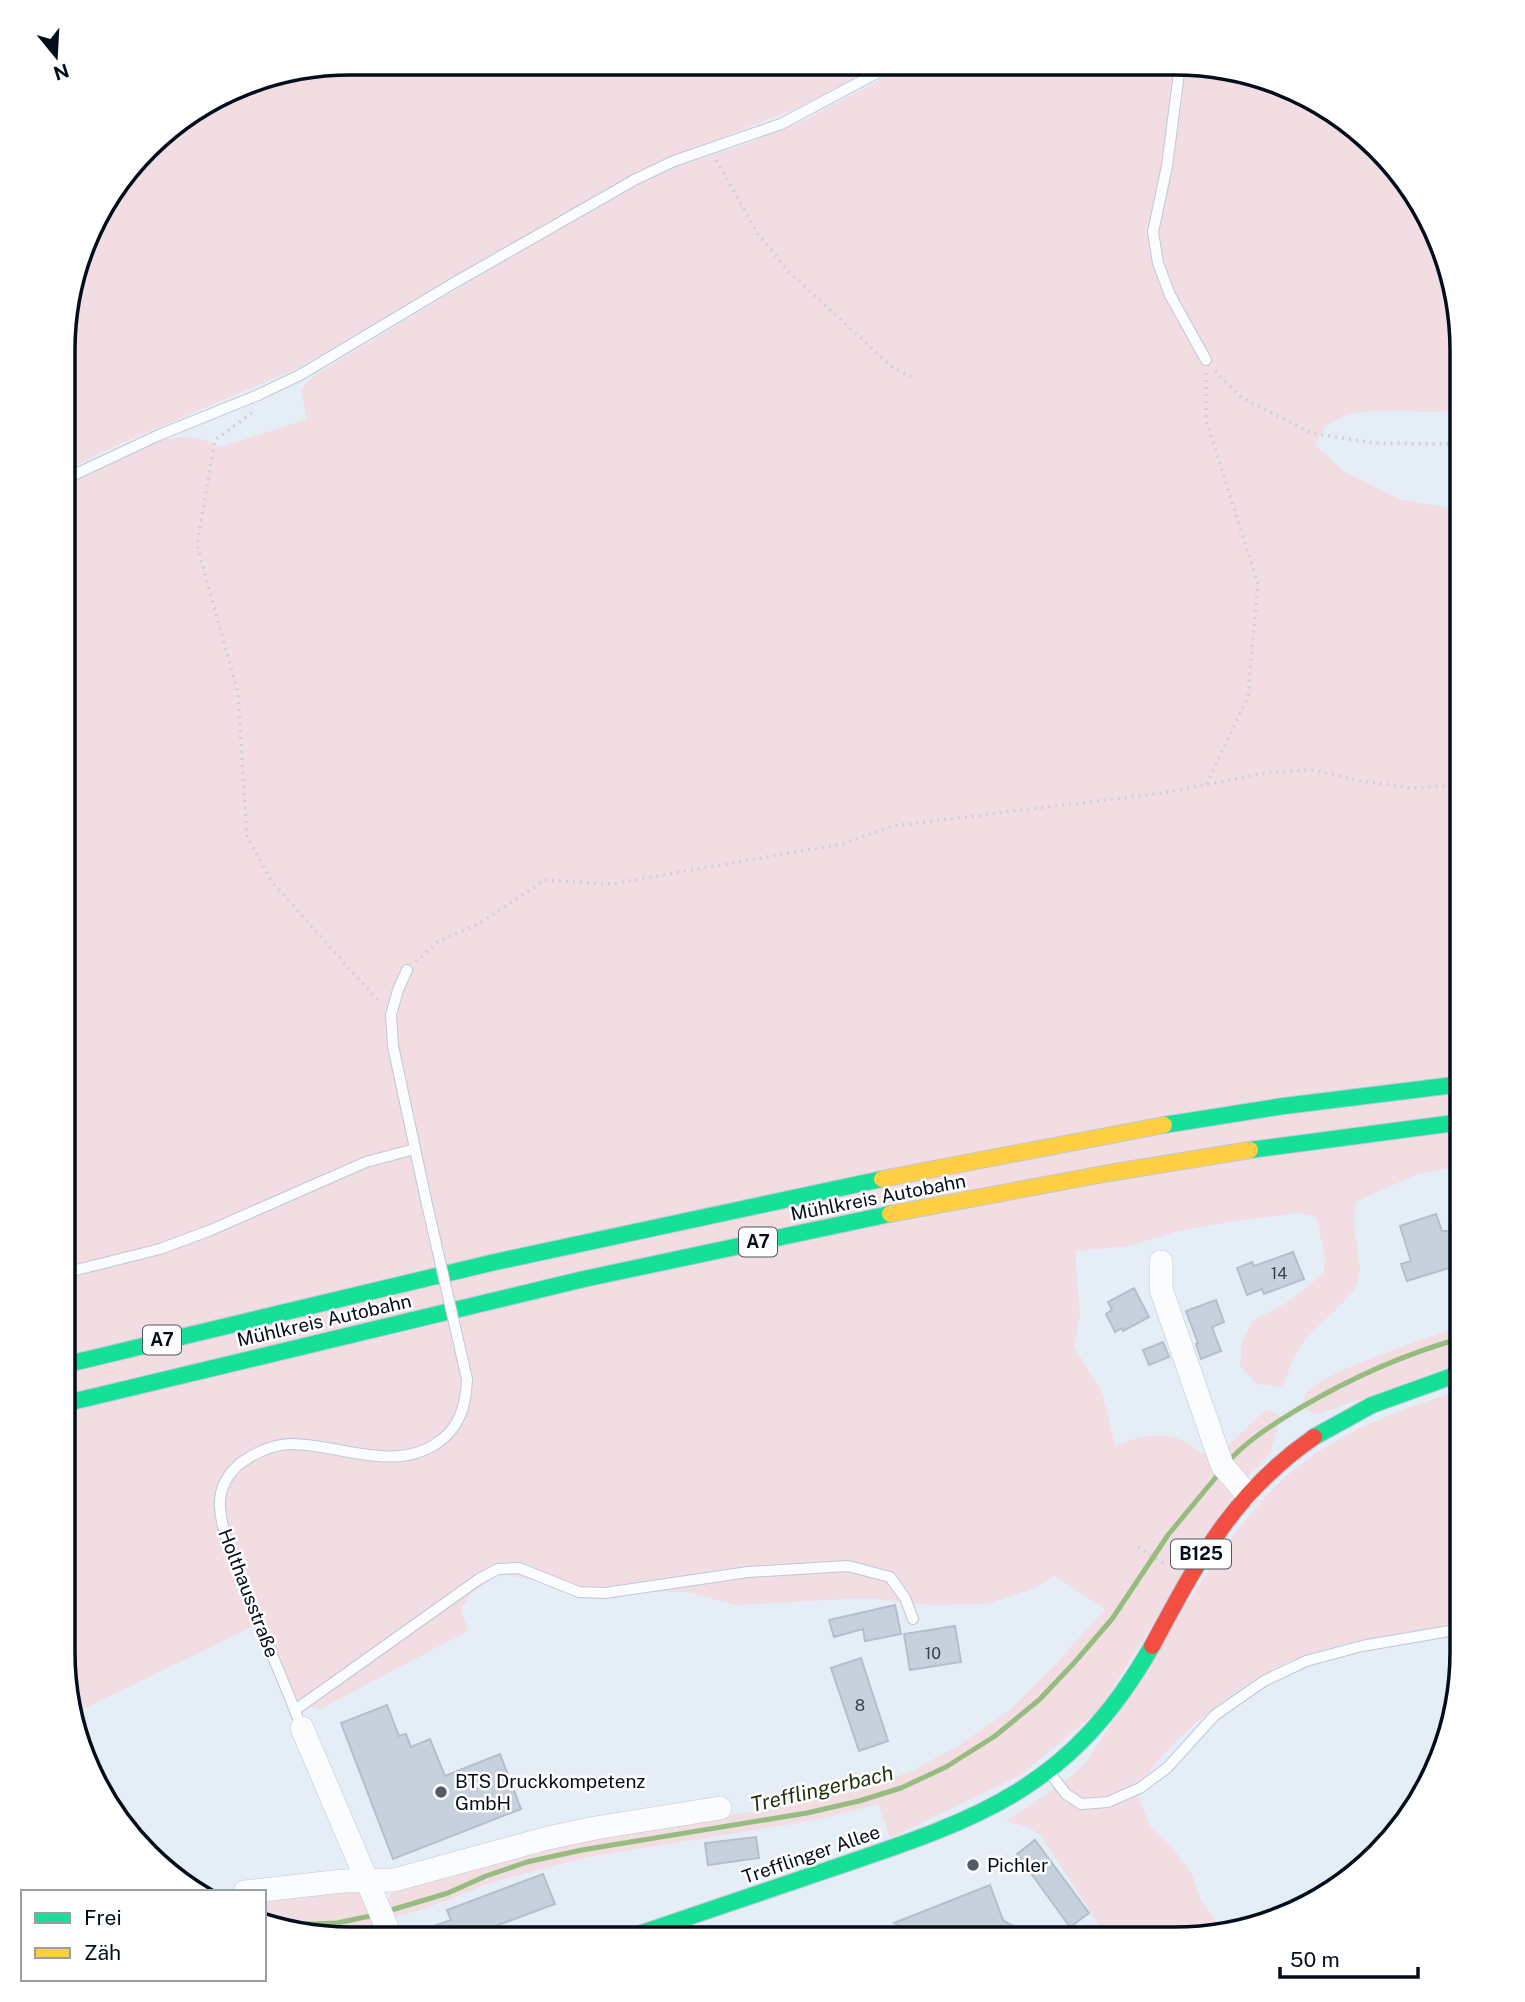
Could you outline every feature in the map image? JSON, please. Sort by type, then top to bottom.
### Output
[{"type":"main road","name":"Mühlkreis Autobahn","points":[[75,1362],[478,1265],[835,1188],[1204,1118],[1450,1086]]},
{"type":"main road","name":"Mühlkreis Autobahn","points":[[75,1401],[346,1335],[828,1227],[1027,1188],[1209,1157],[1450,1124]]},
{"type":"main road","name":"B125","points":[[1049,1773],[1098,1727],[1139,1669],[1194,1565],[1215,1532],[1235,1480],[1300,1447],[1341,1419],[1406,1390],[1450,1376]]},
{"type":"main road","name":"Trefflinger Allee","points":[[660,1927],[930,1835],[1002,1804],[1049,1773]]},
{"type":"street","points":[[1161,1262],[1161,1289],[1235,1480]]},
{"type":"street","name":"Holthausstraße","points":[[299,1719],[387,1927]]},
{"type":"street","points":[[263,1890],[343,1881],[371,1890],[394,1880],[494,1852],[595,1828],[720,1808]]},
{"type":"lane","points":[[75,474],[159,435],[258,395],[323,362],[636,178],[781,124],[873,75]]},
{"type":"lane","points":[[1179,75],[1167,166],[1153,232],[1158,263],[1170,295],[1206,360]]},
{"type":"lane","points":[[391,1015],[407,971]]},
{"type":"lane","name":"Holthausstraße","points":[[299,1719],[253,1613],[224,1532],[219,1509],[220,1492],[232,1470],[267,1448],[291,1444],[383,1457],[427,1450],[445,1438],[458,1421],[466,1401],[467,1380],[393,1046],[391,1015]]},
{"type":"lane","points":[[75,1270],[160,1249],[211,1230],[366,1162],[415,1149]]},
{"type":"lane","points":[[299,1719],[479,1578],[498,1569],[519,1567],[579,1591],[605,1593],[748,1572],[848,1566],[890,1577],[905,1598],[913,1619]]},
{"type":"lane","points":[[1049,1773],[1066,1794],[1081,1804],[1108,1802],[1140,1788],[1167,1768],[1214,1715],[1264,1681],[1306,1661],[1362,1646],[1450,1631]]},
{"type":"path","points":[[710,149],[758,234],[788,271],[892,367],[915,379]]},
{"type":"path","points":[[1206,360],[1242,398],[1311,433],[1373,443],[1450,444]]},
{"type":"path","points":[[1206,360],[1206,420],[1258,584],[1248,697],[1206,785]]},
{"type":"path","points":[[258,395],[251,416],[215,440],[197,545],[238,693],[247,837],[273,883],[391,1015]]},
{"type":"path","points":[[407,971],[437,942],[480,923],[545,880],[611,884],[842,844],[893,826],[1163,793],[1270,772],[1314,770],[1360,781],[1411,788],[1450,786]]},
{"type":"path","points":[[1138,1546],[1166,1565]]},
{"type":"shaded area","points":[[350,75],[860,75],[797,108],[649,166],[298,368],[115,446],[75,466],[76,332],[85,279],[96,245],[112,213],[132,183],[169,143],[213,112],[245,96],[297,81]]},
{"type":"shaded area","points":[[889,75],[1175,75],[1211,78],[1280,96],[1328,122],[1356,143],[1382,169],[1413,213],[1429,245],[1444,297],[1450,350],[1450,410],[1356,413],[1327,426],[1315,445],[1345,472],[1401,500],[1450,508],[1450,1168],[1416,1175],[1357,1201],[1354,1224],[1360,1263],[1358,1282],[1348,1297],[1300,1347],[1283,1387],[1257,1384],[1240,1366],[1242,1343],[1252,1321],[1288,1302],[1324,1273],[1325,1256],[1316,1217],[1300,1213],[1234,1221],[1179,1231],[1129,1246],[1075,1251],[1080,1314],[1074,1347],[1101,1390],[1116,1445],[1158,1436],[1183,1441],[1213,1456],[1233,1495],[1099,1710],[1021,1775],[890,1838],[878,1804],[810,1821],[588,1857],[496,1881],[421,1910],[393,1917],[389,1901],[397,1888],[605,1833],[786,1807],[873,1786],[912,1771],[958,1746],[1010,1710],[1105,1609],[1055,1576],[1031,1590],[986,1604],[932,1605],[866,1598],[736,1605],[687,1592],[650,1592],[606,1598],[576,1596],[546,1582],[499,1574],[471,1593],[461,1609],[468,1631],[320,1709],[305,1705],[294,1695],[264,1621],[82,1710],[75,1652],[75,481],[153,443],[191,437],[221,447],[307,419],[301,389],[315,375],[509,258],[663,171],[749,143],[801,122]]},
{"type":"shaded area","points":[[1448,1331],[1450,1366],[1317,1415],[1304,1406],[1305,1396],[1328,1378]]},
{"type":"shaded area","points":[[1450,1394],[1450,1626],[1381,1636],[1303,1656],[1262,1675],[1198,1721],[1149,1772],[1138,1796],[1150,1826],[1172,1847],[1192,1874],[1201,1901],[1217,1923],[1175,1927],[1100,1927],[1041,1836],[1030,1828],[1006,1821],[1068,1779],[1087,1761],[1219,1555],[1256,1507],[1277,1485],[1324,1448],[1374,1422]]},
{"type":"shaded area","points":[[1266,1409],[1281,1416],[1270,1454],[1245,1480],[1224,1450]]},
{"type":"shaded area","points":[[353,1891],[364,1894],[379,1927],[332,1926],[279,1917],[266,1913],[266,1898]]},
{"type":"building","points":[[1436,1214],[1442,1231],[1450,1231],[1450,1268],[1407,1281],[1401,1264],[1411,1261],[1400,1226]]},
{"type":"building","points":[[1293,1252],[1304,1279],[1264,1294],[1262,1289],[1247,1295],[1237,1268],[1252,1262],[1254,1266]]},
{"type":"building","points":[[1134,1288],[1149,1317],[1123,1331],[1122,1328],[1115,1332],[1106,1314],[1112,1310],[1108,1302]]},
{"type":"building","points":[[1216,1300],[1224,1322],[1212,1327],[1221,1351],[1201,1359],[1186,1311]]},
{"type":"building","points":[[1163,1342],[1169,1357],[1149,1365],[1143,1350]]},
{"type":"building","points":[[895,1605],[901,1634],[865,1641],[863,1629],[834,1637],[829,1620]]},
{"type":"building","points":[[955,1626],[961,1662],[910,1670],[904,1634]]},
{"type":"building","points":[[861,1658],[888,1741],[859,1751],[831,1668]]},
{"type":"building","name":"BTS Druckkompetenz GmbH","points":[[387,1705],[399,1736],[406,1734],[411,1747],[430,1739],[445,1776],[500,1754],[521,1809],[393,1859],[341,1723]]},
{"type":"building","points":[[756,1837],[759,1858],[708,1865],[705,1843]]},
{"type":"building","points":[[1035,1840],[1089,1913],[1070,1927],[1017,1854]]},
{"type":"building","points":[[543,1874],[555,1904],[493,1927],[432,1927],[451,1920],[447,1910]]},
{"type":"building","points":[[990,1885],[1003,1920],[1015,1927],[901,1927],[894,1923]]},
{"type":"waterway","name":"Trefflingerbach","points":[[1227,1463],[1243,1447],[1300,1408],[1378,1368],[1450,1341]]},
{"type":"waterway","name":"Trefflingerbach","points":[[388,1911],[448,1893],[527,1862],[582,1850],[807,1813],[901,1788],[946,1767],[995,1736],[1039,1700],[1074,1663],[1112,1619],[1168,1535],[1221,1471]]},
{"type":"waterway","name":"Trefflingerbach","points":[[313,1924],[337,1923],[375,1915]]},
{"type":"traffic: fast","points":[[1164,1125],[1284,1106],[1450,1085]]},
{"type":"traffic: fast","points":[[1250,1150],[1450,1124]]},
{"type":"traffic: fast","points":[[75,1362],[495,1262],[882,1179]]},
{"type":"traffic: fast","points":[[75,1401],[584,1279],[890,1214]]},
{"type":"traffic: fast","points":[[1314,1437],[1372,1405],[1450,1377]]},
{"type":"traffic: fast","points":[[659,1927],[935,1832],[1018,1791],[1055,1765],[1089,1734],[1121,1694],[1152,1646]]},
{"type":"traffic: slow","points":[[882,1179],[1164,1125]]},
{"type":"traffic: slow","points":[[890,1214],[1250,1150]]},
{"type":"traffic: jam","points":[[1152,1646],[1202,1558],[1239,1506],[1285,1459],[1314,1437]]},
{"type":"place","name":"BTS Druckkompetenz GmbH","points":[[441,1792]]},
{"type":"place","name":"Pichler","points":[[973,1865]]}]
